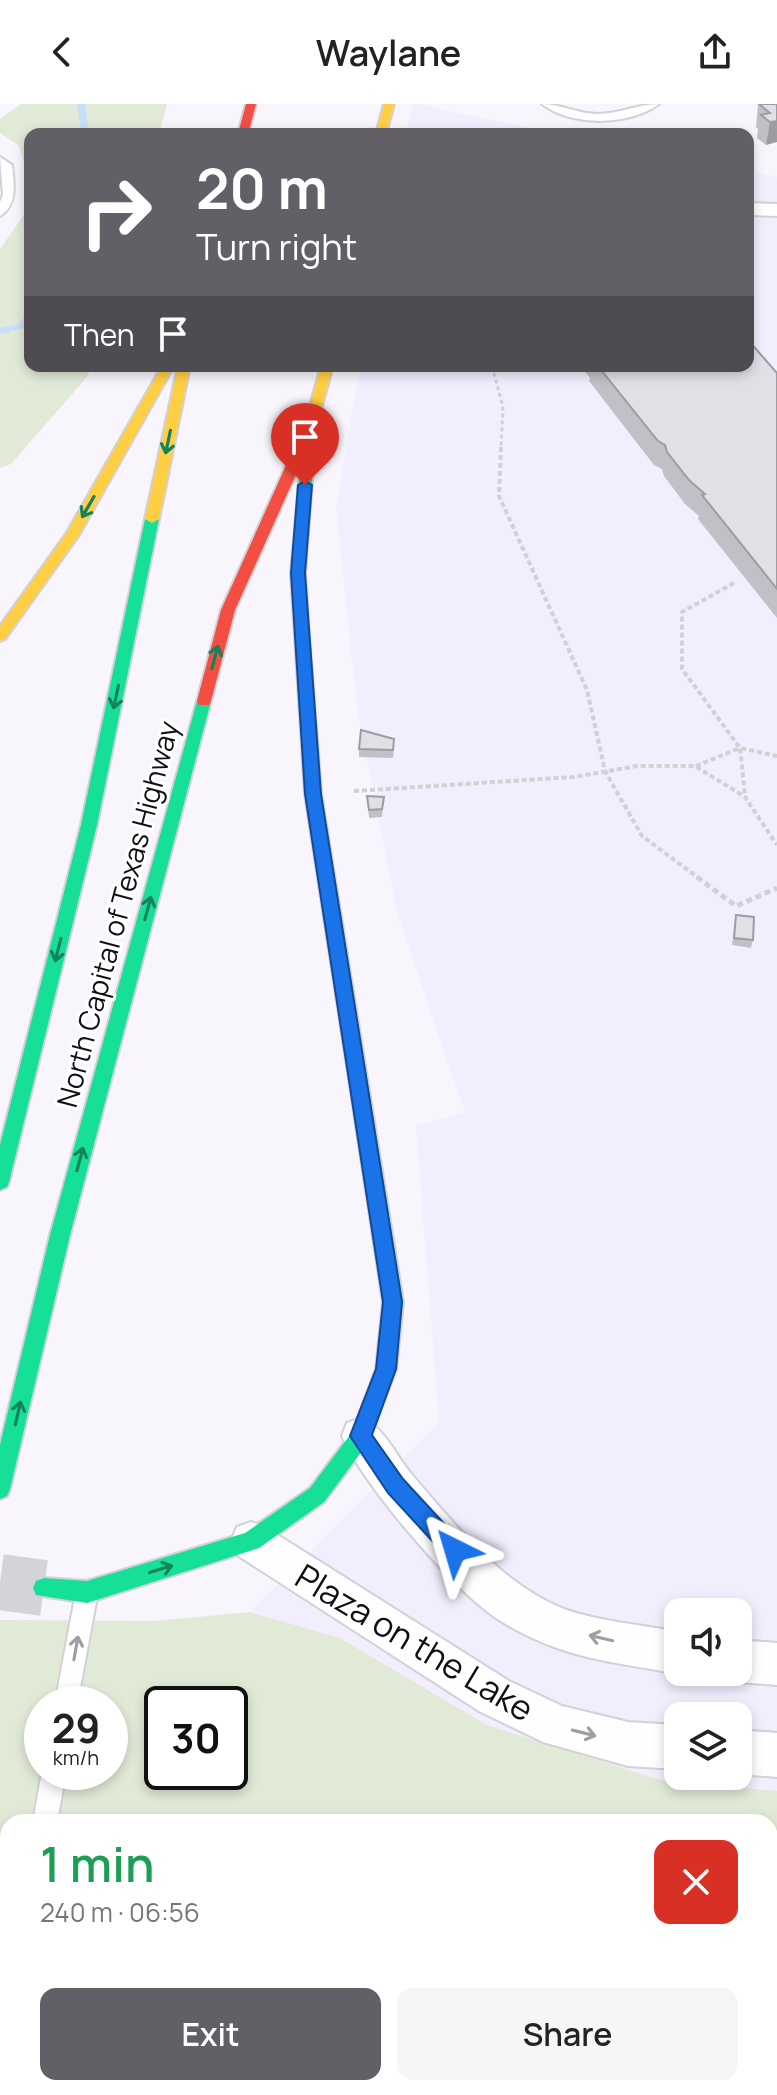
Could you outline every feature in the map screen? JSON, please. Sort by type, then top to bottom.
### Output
[{"type":"highway","points":[[245,128],[251,104]]},
{"type":"highway","points":[[383,128],[389,104]]},
{"type":"highway","points":[[0,636],[72,535],[165,372]]},
{"type":"highway","name":"North Capital of Texas Highway","points":[[0,1182],[89,825],[183,372]]},
{"type":"highway","name":"North Capital of Texas Highway","points":[[0,1489],[60,1235],[228,610],[310,427],[325,372]]},
{"type":"highway","points":[[44,1588],[87,1592],[251,1541],[317,1495],[361,1436],[386,1369],[393,1302],[313,794],[298,573],[310,427]]},
{"type":"street","points":[[754,209],[777,210]]},
{"type":"street","points":[[754,231],[777,232]]},
{"type":"street","points":[[361,1436],[396,1486],[426,1516],[469,1568],[511,1604],[561,1629],[664,1650]]},
{"type":"street","name":"Plaza on the Lake","points":[[251,1541],[494,1696],[558,1727],[628,1744],[664,1746]]},
{"type":"street","points":[[752,1662],[777,1664]]},
{"type":"street","points":[[752,1753],[777,1755]]},
{"type":"lane","points":[[547,104],[574,116],[595,119],[654,104]]},
{"type":"lane","points":[[0,160],[7,165],[9,195],[0,213]]},
{"type":"lane","points":[[69,1686],[87,1592]]},
{"type":"lane","points":[[46,1814],[51,1790]]},
{"type":"path","points":[[494,372],[503,407],[499,496],[587,690],[605,771],[642,836],[736,906],[777,888]]},
{"type":"path","points":[[734,583],[682,612],[682,669],[740,748],[745,797]]},
{"type":"path","points":[[313,794],[574,777],[637,766],[695,766],[740,748],[777,756]]},
{"type":"path","points":[[695,766],[745,797],[777,845]]},
{"type":"shaded area","points":[[414,104],[417,104],[530,128],[407,128]]},
{"type":"shaded area","points":[[754,172],[777,177],[777,1791],[752,1789],[752,1702],[664,1702],[664,1780],[661,1780],[487,1725],[340,1638],[250,1612],[439,1422],[416,1126],[465,1112],[397,913],[357,707],[336,507],[359,372],[754,372]]},
{"type":"green space","points":[[21,104],[167,104],[161,128],[24,128],[24,163],[19,146],[0,133],[0,119]]},
{"type":"green space","points":[[24,215],[24,372],[89,372],[11,464],[0,468],[0,249]]},
{"type":"green space","points":[[250,1612],[340,1638],[487,1725],[664,1780],[664,1790],[777,1791],[777,1814],[0,1814],[0,1620],[155,1621]]},
{"type":"building","points":[[759,104],[777,104],[777,121],[770,122],[761,115],[770,113]]},
{"type":"building","points":[[754,347],[777,373],[777,589],[702,495],[705,494],[689,480],[665,445],[658,441],[603,372],[754,372]]},
{"type":"building","points":[[361,730],[394,739],[393,750],[359,749]]},
{"type":"building","points":[[367,796],[384,797],[382,809],[369,810]]},
{"type":"building","points":[[736,915],[754,917],[753,940],[734,938]]},
{"type":"waterway","points":[[81,104],[84,128]]},
{"type":"waterway","points":[[0,331],[24,323]]},
{"type":"tunnel","points":[[0,1582],[44,1588]]},
{"type":"traffic: fast","points":[[302,637],[298,573],[310,427]]},
{"type":"traffic: fast","points":[[0,1182],[89,825],[152,519]]},
{"type":"traffic: fast","points":[[0,1489],[60,1235],[204,701]]},
{"type":"traffic: fast","points":[[44,1588],[87,1592],[251,1541],[317,1495],[361,1436],[386,1369],[393,1302],[356,1066]]},
{"type":"traffic: slow","points":[[383,128],[389,104]]},
{"type":"traffic: slow","points":[[0,636],[72,535],[165,372]]},
{"type":"traffic: slow","points":[[152,519],[183,372]]},
{"type":"traffic: slow","points":[[295,461],[310,427],[325,372]]},
{"type":"traffic: slow","points":[[302,637],[313,794],[356,1066]]},
{"type":"traffic: jam","points":[[245,128],[251,104]]},
{"type":"traffic: jam","points":[[204,701],[228,610],[295,461]]},
{"type":"route","points":[[305,485],[298,573],[313,794],[393,1302],[386,1369],[361,1436],[396,1486],[455,1550]]}]
